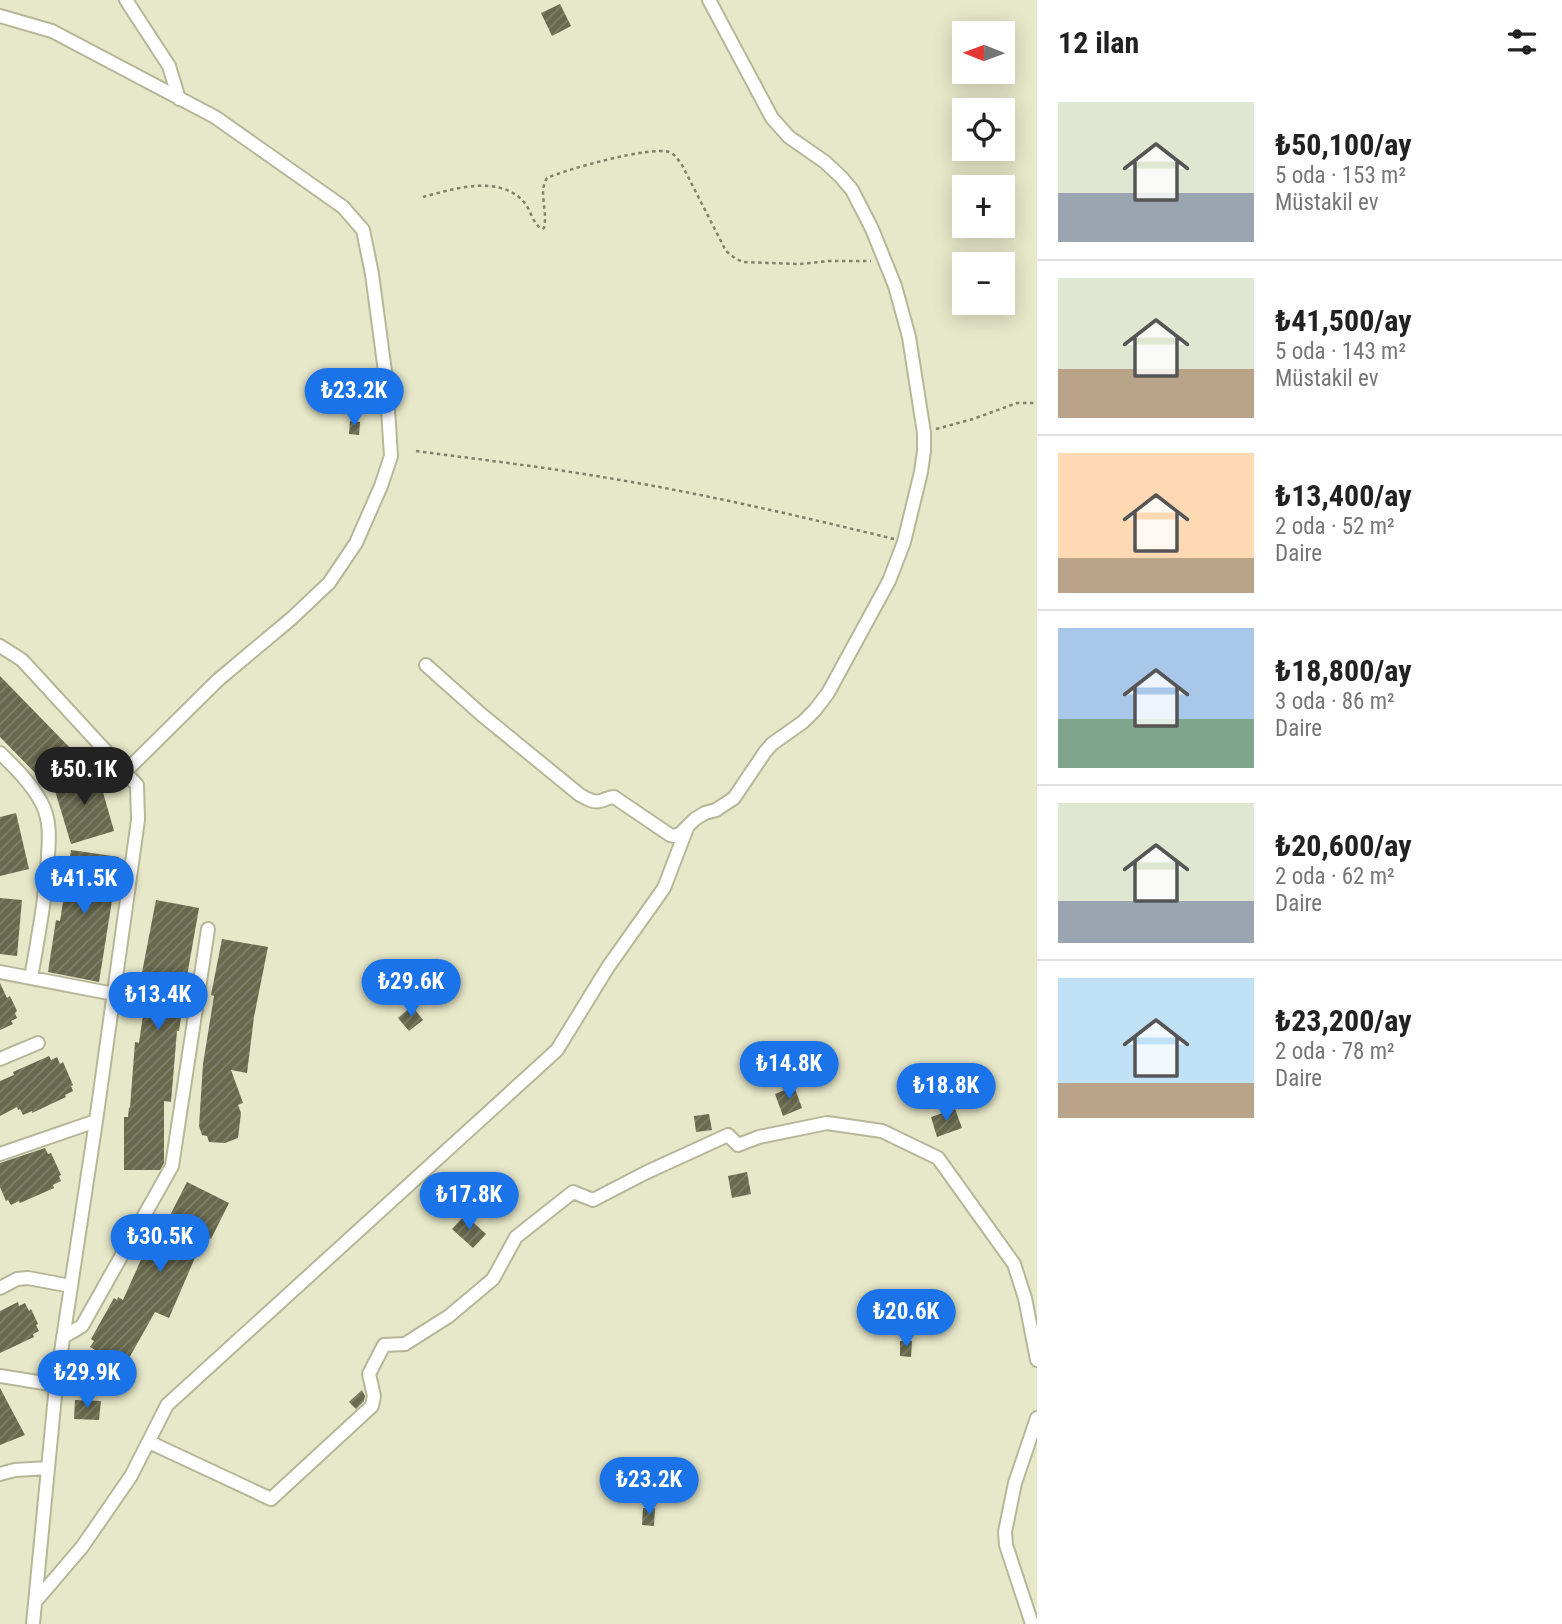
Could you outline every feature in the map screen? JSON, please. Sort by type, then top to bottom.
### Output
[{"type":"street","points":[[126,0],[169,66],[179,99]]},
{"type":"street","points":[[426,665],[471,706],[580,795],[600,802],[607,797],[614,797],[675,836],[695,819],[734,798],[772,744],[815,710],[828,692],[889,581],[904,542],[924,451],[924,433],[909,337],[895,286],[860,205],[841,177],[789,136],[772,118],[709,0]]},
{"type":"street","points":[[0,16],[52,31],[215,117],[343,207],[363,230],[372,274],[386,380],[391,456],[356,543],[329,583],[218,680],[125,772]]},
{"type":"street","points":[[0,646],[22,660],[137,785],[138,820],[56,1385],[33,1624]]},
{"type":"street","points":[[0,753],[40,800],[47,816],[47,880],[31,978]]},
{"type":"street","points":[[35,1602],[82,1547],[131,1476],[167,1405],[557,1050],[608,967],[664,888],[687,828]]},
{"type":"street","points":[[63,1337],[82,1326],[172,1166],[208,929]]},
{"type":"street","points":[[0,972],[114,994]]},
{"type":"street","points":[[0,1059],[38,1043]]},
{"type":"street","points":[[0,1154],[96,1121]]},
{"type":"street","points":[[149,1442],[271,1499],[372,1406],[374,1396],[369,1374],[384,1345],[405,1344],[449,1316],[493,1279],[516,1237],[573,1192],[593,1200],[728,1135],[738,1145],[759,1137],[827,1123],[882,1131],[938,1158],[1014,1264],[1025,1298],[1037,1360]]},
{"type":"street","points":[[0,1288],[17,1279],[28,1278],[71,1286]]},
{"type":"street","points":[[0,1376],[56,1385]]},
{"type":"street","points":[[1032,1624],[1006,1545],[1005,1532],[1015,1483],[1037,1418]]},
{"type":"street","points":[[0,1474],[15,1470],[48,1468]]},
{"type":"path","points":[[423,197],[459,188],[497,187],[517,195],[530,209],[535,224],[542,229],[546,216],[543,187],[547,178],[578,167],[621,157],[667,152],[681,163],[726,251],[736,259],[800,264],[885,259]]},
{"type":"path","points":[[924,433],[1017,403],[1037,403]]},
{"type":"path","points":[[416,451],[597,476],[695,494],[904,542]]},
{"type":"building","points":[[560,4],[571,26],[552,36],[541,13]]},
{"type":"building","points":[[350,421],[360,422],[359,435],[349,434]]},
{"type":"building","points":[[0,676],[74,752],[44,782],[0,737]]},
{"type":"building","points":[[97,771],[114,831],[71,844],[53,784]]},
{"type":"building","points":[[16,813],[29,869],[0,876],[0,817]]},
{"type":"building","points":[[71,850],[119,857],[99,982],[48,972],[56,920],[60,921]]},
{"type":"building","points":[[0,898],[22,900],[17,956],[0,954]]},
{"type":"building","points":[[156,900],[199,908],[177,1031],[171,1102],[164,1101],[164,1163],[160,1170],[124,1170],[124,1117],[128,1117],[130,1108],[135,1042],[139,1043],[143,1015],[134,1014]]},
{"type":"building","points":[[222,939],[268,947],[254,1017],[247,1073],[231,1070],[243,1103],[238,1105],[241,1113],[238,1138],[225,1143],[209,1142],[207,1136],[202,1135],[199,1126],[203,1064],[214,996],[211,995]]},
{"type":"building","points":[[0,983],[7,998],[10,996],[17,1011],[17,1018],[11,1021],[13,1024],[0,1030]]},
{"type":"building","points":[[412,1006],[423,1020],[409,1031],[398,1018]]},
{"type":"building","points":[[49,1056],[51,1060],[57,1057],[60,1064],[63,1062],[73,1091],[32,1113],[23,1115],[17,1107],[0,1116],[0,1081],[14,1075],[13,1072]]},
{"type":"building","points":[[794,1086],[802,1108],[783,1116],[775,1094]]},
{"type":"building","points":[[955,1109],[962,1128],[937,1137],[931,1117]]},
{"type":"building","points":[[709,1114],[712,1130],[696,1132],[694,1116]]},
{"type":"building","points":[[45,1148],[48,1154],[51,1153],[61,1181],[53,1185],[54,1188],[11,1205],[6,1201],[0,1187],[0,1163]]},
{"type":"building","points":[[747,1172],[751,1194],[732,1198],[728,1176]]},
{"type":"building","points":[[187,1182],[229,1203],[211,1239],[209,1238],[200,1255],[197,1253],[169,1318],[155,1312],[124,1367],[90,1347],[94,1341],[91,1339],[114,1298],[123,1300],[148,1244],[154,1247]]},
{"type":"building","points":[[465,1215],[486,1234],[473,1248],[452,1229]]},
{"type":"building","points":[[18,1302],[19,1306],[25,1303],[29,1311],[31,1309],[39,1331],[33,1334],[34,1337],[0,1353],[0,1311]]},
{"type":"building","points":[[900,1341],[912,1341],[911,1357],[900,1356]]},
{"type":"building","points":[[0,1388],[25,1435],[0,1445]]},
{"type":"building","points":[[362,1390],[364,1401],[356,1409],[349,1402]]},
{"type":"building","points":[[75,1400],[101,1401],[99,1420],[74,1419]]},
{"type":"building","points":[[643,1508],[655,1508],[654,1526],[642,1525]]}]
